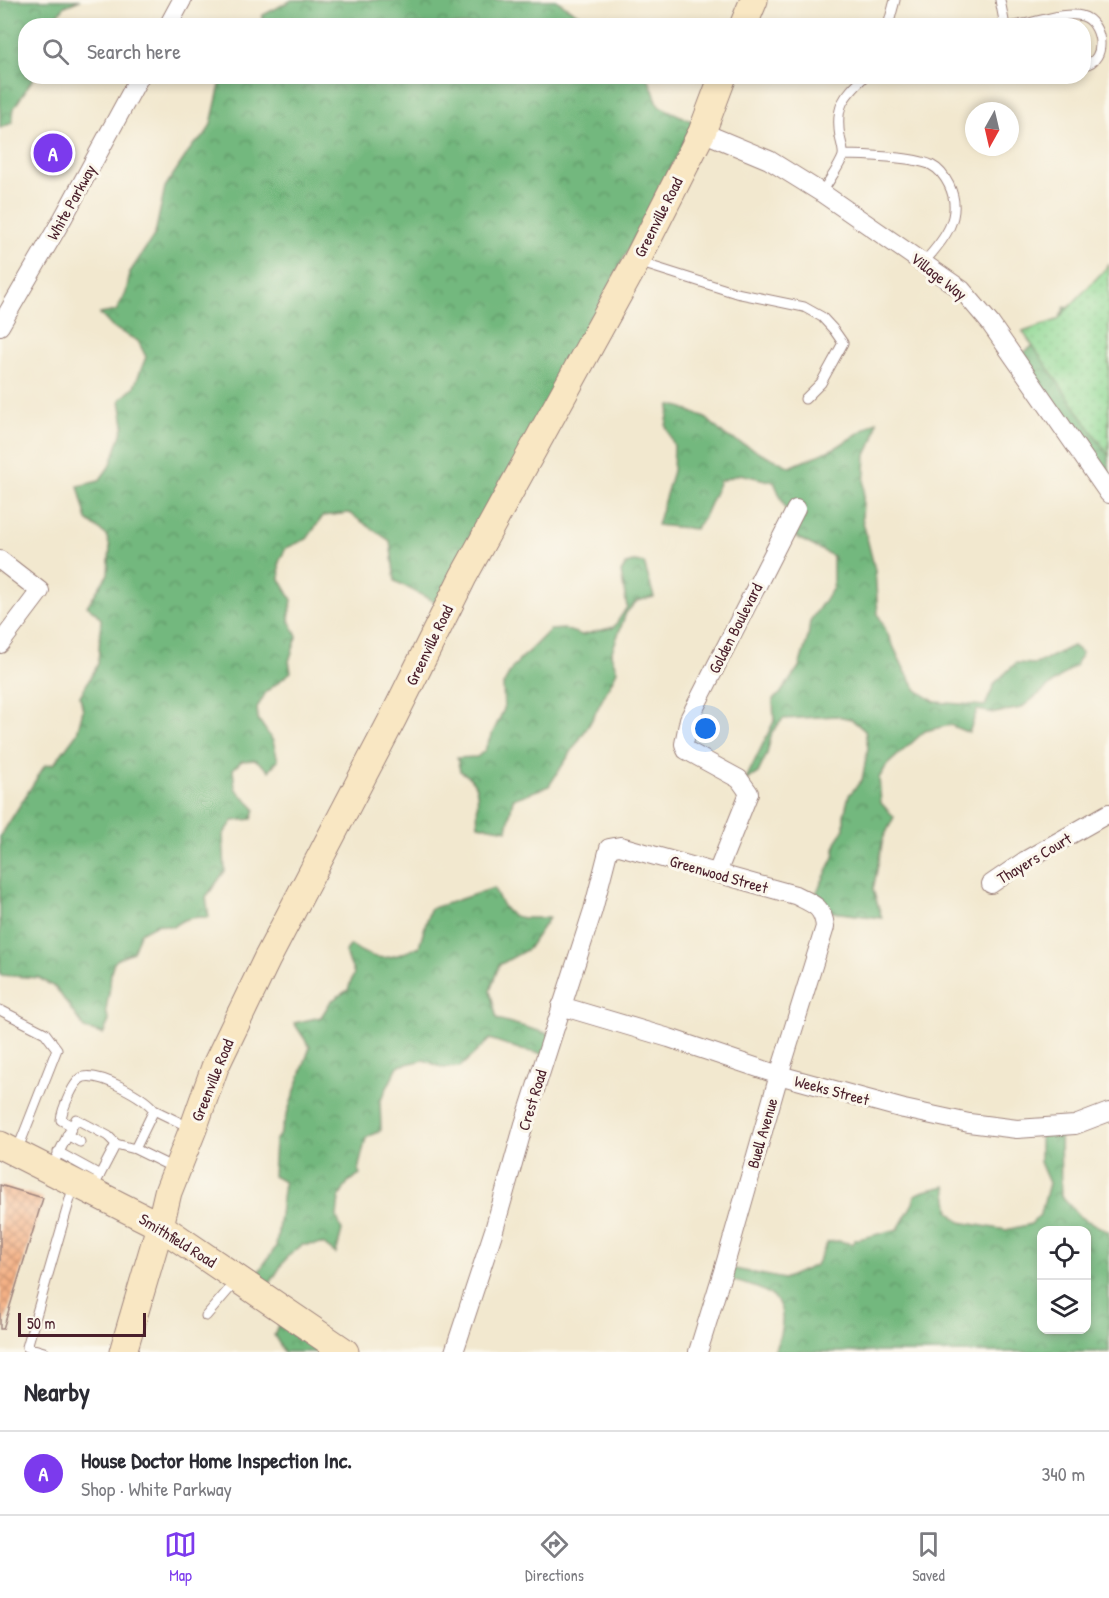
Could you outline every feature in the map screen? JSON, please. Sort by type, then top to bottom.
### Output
[{"type":"main road","points":[[746,18],[754,0]]},
{"type":"main road","name":"Greenville Road","points":[[123,1352],[168,1192],[214,1067],[463,577],[636,261],[702,132],[720,84]]},
{"type":"main road","name":"Smithfield Road","points":[[8,1149],[54,1161],[160,1226],[345,1352]]},
{"type":"street","points":[[172,18],[182,0]]},
{"type":"street","name":"White Parkway","points":[[0,326],[63,218],[136,84]]},
{"type":"street","name":"Village Way","points":[[702,132],[769,160],[822,193],[962,290],[990,323],[1109,494]]},
{"type":"street","name":"Golden Boulevard","points":[[717,873],[749,793],[739,779],[686,750],[684,744],[689,719],[796,509]]},
{"type":"street","points":[[0,560],[40,591],[0,644]]},
{"type":"street","name":"Thayers Court","points":[[991,884],[1109,813]]},
{"type":"street","name":"Greenwood Street","points":[[609,848],[620,846],[795,895],[824,914]]},
{"type":"street","name":"Crest Road","points":[[454,1352],[593,910],[609,848]]},
{"type":"street","name":"Buell Avenue","points":[[698,1352],[825,927],[824,914]]},
{"type":"street","name":"Weeks Street","points":[[561,1006],[669,1038],[779,1075],[904,1109],[969,1123],[1017,1129],[1075,1125],[1109,1112]]},
{"type":"lane","points":[[890,18],[895,0]]},
{"type":"lane","points":[[1000,0],[1003,18]]},
{"type":"lane","points":[[1060,18],[1084,16],[1087,18]]},
{"type":"lane","points":[[1091,21],[1099,33],[1099,52],[1096,60],[1091,63]]},
{"type":"lane","points":[[822,193],[843,155],[838,112],[848,92],[856,84]]},
{"type":"lane","points":[[843,155],[876,156],[930,164],[945,177],[954,194],[955,211],[951,228],[924,262]]},
{"type":"lane","points":[[636,261],[736,293],[804,307],[822,317],[843,343],[821,383],[805,399]]},
{"type":"lane","points":[[0,1010],[45,1033],[57,1049],[8,1149]]},
{"type":"lane","points":[[72,1126],[61,1120],[62,1109],[79,1079],[85,1076],[105,1079],[149,1103],[154,1110],[193,1129]]},
{"type":"lane","points":[[135,1149],[154,1110]]},
{"type":"lane","points":[[54,1161],[76,1119],[108,1136],[116,1144],[135,1149],[177,1170]]},
{"type":"lane","points":[[67,1136],[80,1142]]},
{"type":"lane","points":[[44,1352],[27,1347],[89,1183],[109,1158],[116,1144]]},
{"type":"lane","points":[[99,1153],[109,1158]]},
{"type":"lane","points":[[206,1316],[238,1278]]},
{"type":"green space","points":[[0,0],[80,0],[65,6],[55,18],[18,18],[18,84],[29,84],[14,108],[12,123],[0,128]]},
{"type":"green space","points":[[292,0],[556,0],[584,18],[262,18],[263,15]]},
{"type":"green space","points":[[651,84],[659,106],[694,122],[444,607],[395,581],[390,541],[349,513],[323,516],[307,539],[286,548],[279,562],[280,579],[292,600],[289,619],[297,637],[289,661],[291,672],[266,692],[257,708],[258,719],[273,741],[278,760],[269,771],[256,760],[242,761],[233,769],[235,788],[255,809],[252,819],[233,821],[223,835],[225,871],[206,897],[209,917],[190,918],[173,927],[157,924],[140,933],[133,952],[118,959],[112,967],[106,1007],[109,1021],[103,1034],[85,1029],[56,988],[39,978],[0,975],[0,837],[45,765],[54,764],[77,733],[83,710],[80,696],[98,664],[101,619],[87,606],[108,574],[110,547],[106,535],[87,520],[78,486],[99,481],[111,464],[124,425],[120,400],[134,387],[146,357],[138,341],[112,327],[100,314],[116,311],[126,293],[130,272],[155,234],[165,187],[193,145],[205,136],[211,124],[220,85]]},
{"type":"green space","points":[[1109,265],[1109,456],[1023,332],[1057,320]]},
{"type":"green space","points":[[1109,281],[1109,486],[1019,356],[1052,332],[1065,307],[1101,316]]},
{"type":"green space","points":[[670,405],[681,407],[707,419],[724,435],[790,467],[837,447],[877,421],[874,438],[866,455],[862,518],[875,570],[878,614],[905,671],[917,690],[935,702],[985,706],[995,683],[1016,663],[1036,664],[1073,646],[1082,653],[1076,665],[1021,708],[995,713],[977,710],[969,733],[950,725],[925,731],[887,765],[879,778],[881,803],[894,817],[883,839],[873,890],[882,918],[816,910],[810,906],[834,857],[836,842],[844,830],[844,815],[849,795],[862,780],[868,748],[865,731],[851,719],[837,716],[783,719],[772,732],[767,754],[758,773],[745,781],[774,721],[773,699],[780,694],[799,667],[810,621],[833,588],[833,556],[790,534],[791,521],[774,482],[740,474],[720,481],[703,519],[695,529],[657,525],[673,471],[674,446],[666,426]]},
{"type":"green space","points":[[644,563],[654,597],[637,601],[626,613],[611,654],[617,671],[590,723],[549,786],[513,799],[507,830],[478,825],[476,787],[468,776],[460,771],[457,758],[477,757],[484,751],[504,709],[503,685],[513,667],[550,630],[564,629],[582,635],[614,627],[627,607],[621,572],[626,564]]},
{"type":"green space","points":[[494,888],[504,907],[514,916],[549,918],[528,949],[499,965],[490,991],[497,1019],[553,1035],[547,1055],[522,1050],[490,1039],[460,1067],[443,1068],[424,1060],[398,1066],[380,1102],[381,1130],[366,1138],[359,1166],[360,1175],[348,1182],[339,1198],[337,1217],[342,1231],[336,1254],[323,1244],[302,1245],[286,1258],[262,1296],[248,1287],[276,1247],[284,1182],[273,1176],[275,1141],[280,1134],[310,1047],[294,1023],[321,1017],[331,1001],[348,990],[354,973],[345,952],[351,945],[369,955],[385,958],[419,947],[430,909]]},
{"type":"green space","points":[[1060,1129],[1061,1196],[1080,1217],[1109,1232],[1109,1352],[774,1352],[782,1318],[780,1307],[774,1298],[753,1287],[722,1278],[725,1267],[784,1279],[816,1265],[828,1242],[853,1244],[854,1240],[898,1229],[915,1195],[946,1186],[950,1212],[960,1222],[1006,1230],[1031,1224],[1041,1214],[1049,1183],[1040,1162],[1040,1133]]},
{"type":"green space","points":[[283,1313],[341,1352],[284,1352],[274,1335]]},
{"type":"building","points":[[0,1185],[43,1198],[3,1329],[0,1329]]},
{"type":"place","name":"House Doctor Home Inspection Inc.","points":[[53,153]]}]
